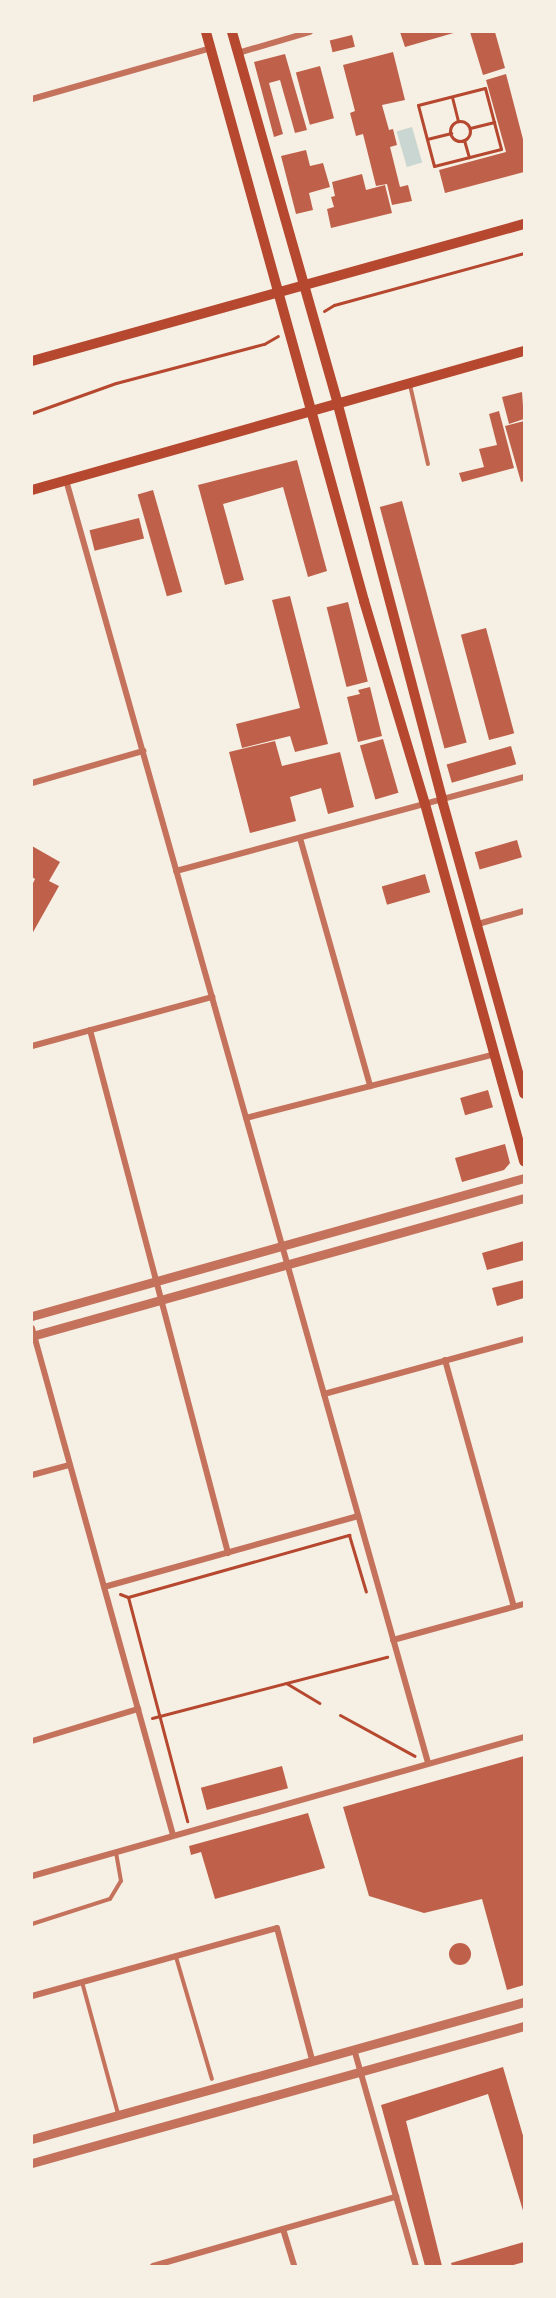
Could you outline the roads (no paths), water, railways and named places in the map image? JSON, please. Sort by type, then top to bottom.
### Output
[{"type":"main road","points":[[206,32],[280,291],[364,601],[525,1162]]},
{"type":"main road","points":[[232,32],[338,405],[442,800],[525,1094]]},
{"type":"main road","points":[[32,361],[525,224]]},
{"type":"main road","points":[[32,490],[525,351]]},
{"type":"street","points":[[238,52],[310,32]]},
{"type":"street","points":[[32,99],[211,48]]},
{"type":"street","points":[[66,480],[428,1764]]},
{"type":"street","points":[[32,783],[143,751]]},
{"type":"street","points":[[177,871],[525,777]]},
{"type":"street","points":[[300,838],[370,1086]]},
{"type":"street","points":[[477,924],[525,911]]},
{"type":"street","points":[[32,1046],[212,997]]},
{"type":"street","points":[[90,1030],[228,1553]]},
{"type":"street","points":[[246,1118],[495,1054]]},
{"type":"street","points":[[173,1835],[32,1333],[282,1245],[525,1178]]},
{"type":"street","points":[[32,1317],[287,1263],[525,1198]]},
{"type":"street","points":[[324,1394],[525,1339]]},
{"type":"street","points":[[445,1360],[514,1607]]},
{"type":"street","points":[[32,1475],[70,1465]]},
{"type":"street","points":[[104,1587],[358,1516]]},
{"type":"street","points":[[393,1640],[525,1604]]},
{"type":"street","points":[[32,1741],[138,1709]]},
{"type":"street","points":[[32,1876],[525,1737]]},
{"type":"street","points":[[32,1996],[278,1928],[312,2060]]},
{"type":"street","points":[[32,2139],[525,2002]]},
{"type":"street","points":[[32,2163],[525,2026]]},
{"type":"street","points":[[354,2049],[416,2266]]},
{"type":"street","points":[[156,2266],[396,2197]]},
{"type":"street","points":[[284,2229],[294,2266]]},
{"type":"lane","points":[[409,384],[428,464]]},
{"type":"lane","points":[[32,1924],[110,1899],[121,1881],[116,1852]]},
{"type":"lane","points":[[176,1956],[212,2079]]},
{"type":"lane","points":[[82,1982],[118,2114]]}]
